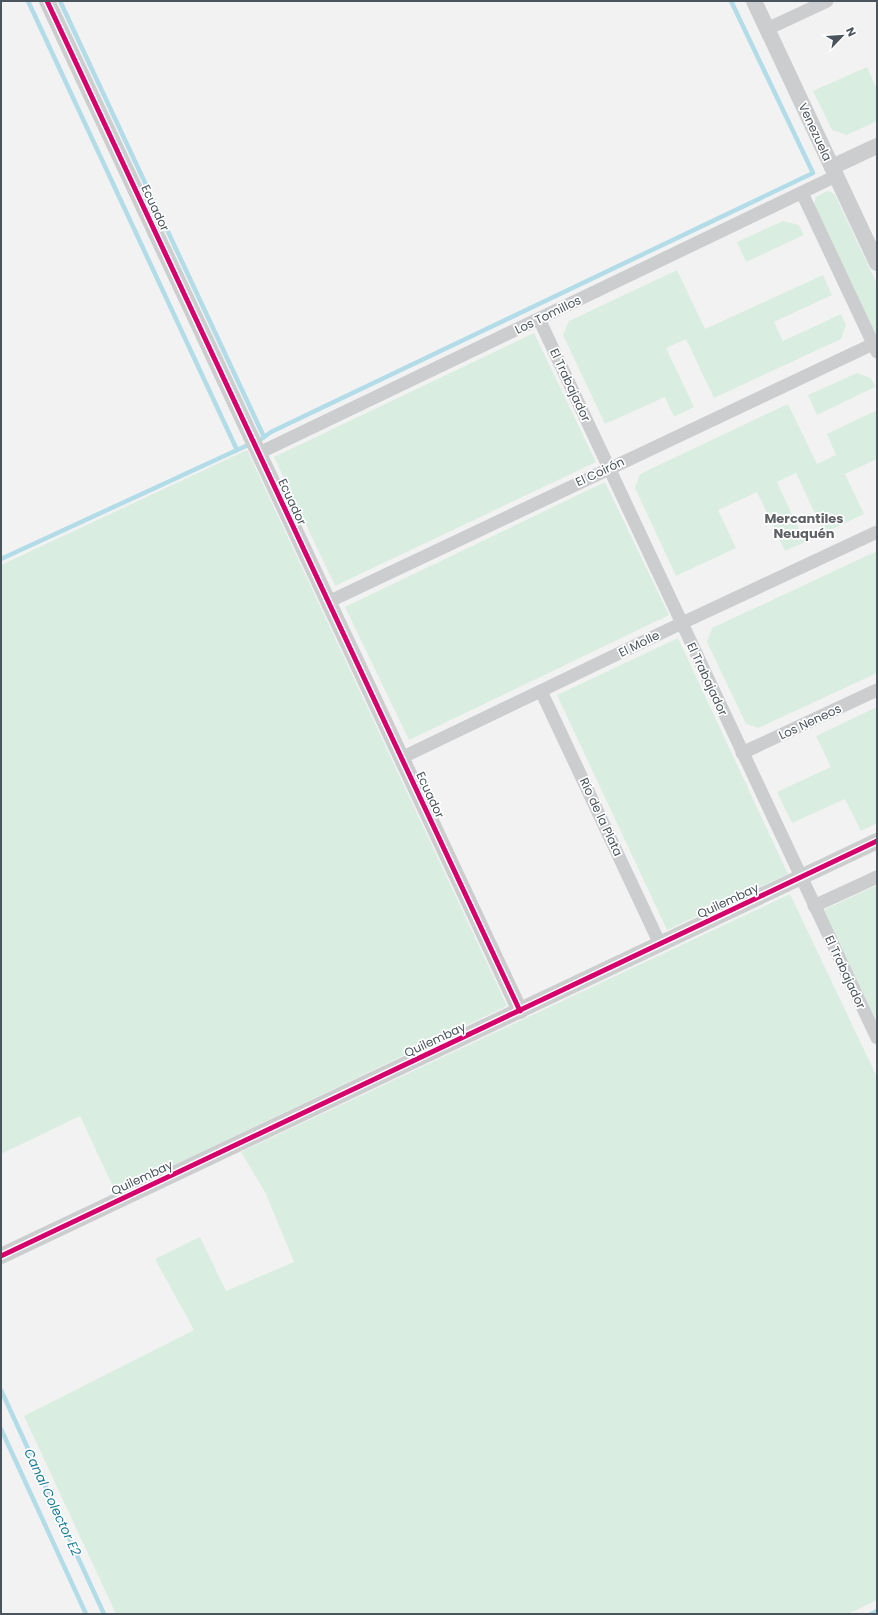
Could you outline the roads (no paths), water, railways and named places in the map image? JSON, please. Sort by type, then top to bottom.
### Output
[{"type":"street","name":"Ecuador","points":[[47,1],[520,1011]]},
{"type":"street","name":"Venezuela","points":[[754,1],[877,263]]},
{"type":"street","points":[[767,29],[826,1]]},
{"type":"street","name":"Los Tomillos","points":[[259,453],[802,193],[877,146]]},
{"type":"street","points":[[802,193],[875,348]]},
{"type":"street","name":"El Trabajador","points":[[539,319],[877,1038]]},
{"type":"street","name":"El Coirón","points":[[328,602],[609,468],[875,348]]},
{"type":"street","name":"El Molle","points":[[401,758],[877,532]]},
{"type":"street","name":"Los Neneos","points":[[742,753],[877,690]]},
{"type":"street","name":"Río de la Plata","points":[[541,691],[660,944]]},
{"type":"street","name":"Quilembay","points":[[1,1256],[877,841]]},
{"type":"street","points":[[814,906],[877,877]]},
{"type":"waterway","points":[[28,1],[237,450]]},
{"type":"waterway","points":[[60,1],[264,437]]},
{"type":"waterway","points":[[260,440],[271,432],[813,173],[731,1]]},
{"type":"waterway","points":[[1,559],[248,445]]},
{"type":"waterway","name":"Canal Colector E2","points":[[1,1390],[104,1614]]},
{"type":"waterway","points":[[1,1429],[86,1614]]},
{"type":"waterway","points":[[871,1614],[877,1611]]},
{"type":"district","name":"Mercantiles Neuquén","points":[[804,526]]}]
